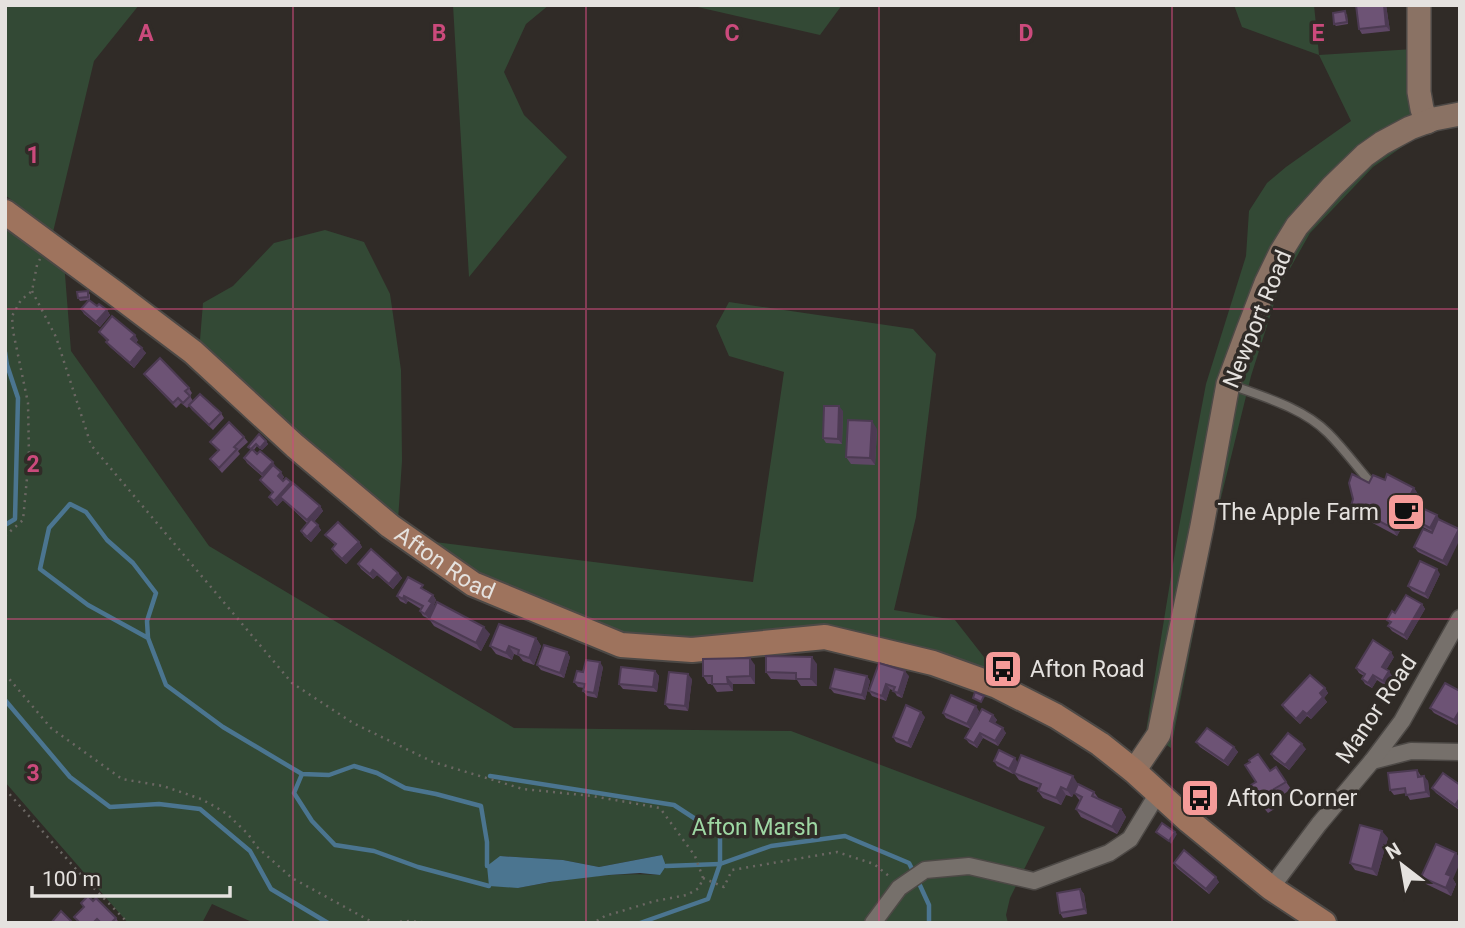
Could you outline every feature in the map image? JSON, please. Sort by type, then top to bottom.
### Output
[{"type":"main road","points":[[1419,5],[1419,92],[1426,122]]},
{"type":"main road","name":"Newport Road","points":[[1134,771],[1159,734],[1228,384],[1266,283],[1281,252],[1297,226],[1365,155],[1382,143],[1426,122],[1460,114]]},
{"type":"main road","name":"Afton Road","points":[[5,212],[192,352],[295,446],[390,526],[473,584],[621,645],[692,650],[825,637],[933,663],[997,686],[1056,716],[1100,744],[1271,888],[1324,923]]},
{"type":"street","name":"Manor Road","points":[[1271,888],[1402,721],[1460,618]]},
{"type":"street","points":[[1402,721],[1411,751]]},
{"type":"street","points":[[1372,761],[1411,751],[1460,752]]},
{"type":"street","points":[[873,923],[901,886],[925,870],[969,866],[1034,881],[1109,853],[1130,839],[1158,793]]},
{"type":"lane","points":[[1228,384],[1304,415],[1328,432],[1371,483]]},
{"type":"path","points":[[50,245],[37,265],[32,291],[56,337],[90,445],[292,683],[353,723],[433,762],[523,789],[592,796],[660,808],[695,856],[703,878],[699,888],[687,895],[655,901],[605,916],[593,923]]},
{"type":"path","points":[[5,536],[23,520],[29,457],[28,403],[12,316],[21,300],[32,291]]},
{"type":"path","points":[[5,674],[51,728],[122,779],[163,786],[214,806],[227,814],[257,847],[292,878],[374,923]]},
{"type":"path","points":[[5,789],[128,923]]},
{"type":"path","points":[[703,878],[723,887],[732,870],[837,852],[874,864],[901,886]]},
{"type":"path","points":[[386,923],[431,923]]},
{"type":"green space","points":[[5,5],[139,5],[94,61],[53,232],[5,195]]},
{"type":"green space","points":[[453,5],[549,5],[526,24],[504,72],[524,115],[567,157],[469,277]]},
{"type":"green space","points":[[689,5],[842,5],[820,35]]},
{"type":"green space","points":[[1234,5],[1314,5],[1319,55],[1242,27]]},
{"type":"green space","points":[[1414,49],[1418,136],[1373,167],[1310,233],[1279,288],[1251,376],[1215,522],[1171,748],[1146,731],[1179,527],[1206,384],[1246,256],[1249,211],[1267,183],[1351,121],[1319,55]]},
{"type":"green space","name":"Afton Marsh","points":[[5,223],[64,262],[71,351],[209,546],[514,728],[791,731],[1045,827],[1010,898],[1006,915],[1008,923],[254,923],[212,904],[202,923],[128,923],[5,782]],"holes":[[[662,855],[660,875],[588,877],[518,888],[500,856],[563,860],[599,867]]]},
{"type":"green space","points":[[325,230],[364,242],[390,294],[401,370],[402,461],[398,520],[304,442],[200,340],[203,303],[233,286],[274,243]]},
{"type":"green space","points":[[729,302],[913,329],[936,354],[916,517],[894,610],[955,620],[1002,680],[937,657],[692,639],[620,637],[478,580],[427,541],[753,582],[784,372],[729,356],[716,326]]},
{"type":"water","points":[[662,855],[666,866],[660,875],[609,875],[518,888],[489,886],[487,866],[500,856],[563,860],[599,867]]},
{"type":"building","points":[[1356,5],[1384,5],[1386,26],[1359,29]]},
{"type":"building","points":[[1345,11],[1347,22],[1334,24],[1333,13]]},
{"type":"building","points":[[88,291],[88,297],[78,298],[77,292]]},
{"type":"building","points":[[89,300],[107,310],[96,322],[81,309]]},
{"type":"building","points":[[112,316],[135,335],[131,339],[142,348],[130,363],[106,342],[108,340],[99,332]]},
{"type":"building","points":[[160,358],[189,388],[185,391],[190,396],[183,403],[178,398],[173,403],[144,374]]},
{"type":"building","points":[[200,394],[221,413],[209,425],[189,405]]},
{"type":"building","points":[[824,406],[839,406],[838,439],[823,438]]},
{"type":"building","points":[[848,420],[872,421],[870,458],[846,457]]},
{"type":"building","points":[[229,422],[244,437],[219,468],[210,459],[219,450],[210,442]]},
{"type":"building","points":[[259,434],[266,441],[260,448],[256,444],[251,449],[248,447]]},
{"type":"building","points":[[252,449],[257,454],[260,451],[273,462],[262,474],[244,458]]},
{"type":"building","points":[[273,465],[281,472],[278,476],[283,481],[286,478],[291,482],[274,501],[269,497],[273,492],[260,480]]},
{"type":"building","points":[[1352,474],[1369,483],[1373,475],[1385,480],[1387,474],[1414,488],[1392,528],[1351,506],[1353,499],[1349,483]]},
{"type":"building","points":[[293,483],[320,506],[307,520],[280,497]]},
{"type":"building","points":[[1422,508],[1437,515],[1430,528],[1415,520]]},
{"type":"building","points":[[311,519],[318,525],[307,537],[301,531]]},
{"type":"building","points":[[1438,519],[1459,529],[1443,561],[1414,547],[1423,529],[1432,533]]},
{"type":"building","points":[[338,522],[359,542],[342,559],[332,549],[336,544],[325,535]]},
{"type":"building","points":[[371,549],[398,573],[389,584],[373,570],[370,574],[358,564]]},
{"type":"building","points":[[1420,561],[1437,569],[1425,594],[1408,586]]},
{"type":"building","points":[[408,577],[423,585],[421,588],[433,595],[429,601],[432,603],[425,614],[420,611],[423,606],[404,596],[403,599],[397,596]]},
{"type":"building","points":[[1406,595],[1422,604],[1404,635],[1388,626],[1391,622],[1387,620],[1392,611],[1395,613]]},
{"type":"building","points":[[437,602],[484,627],[476,643],[429,619]]},
{"type":"building","points":[[499,624],[536,638],[529,658],[518,654],[519,650],[509,646],[506,653],[490,646]]},
{"type":"building","points":[[1373,640],[1391,652],[1382,667],[1389,671],[1383,681],[1373,675],[1368,683],[1362,679],[1365,674],[1356,668]]},
{"type":"building","points":[[544,645],[567,652],[560,673],[537,665]]},
{"type":"building","points":[[766,656],[812,657],[811,679],[796,679],[796,673],[766,672]]},
{"type":"building","points":[[750,658],[750,676],[727,677],[728,684],[712,684],[712,676],[703,676],[703,659]]},
{"type":"building","points":[[586,660],[600,662],[594,693],[583,691],[585,684],[574,682],[577,671],[583,672]]},
{"type":"building","points":[[879,663],[905,671],[898,693],[893,691],[895,687],[886,684],[882,696],[869,691]]},
{"type":"building","points":[[621,667],[655,671],[653,687],[619,684]]},
{"type":"building","points":[[835,669],[867,676],[862,695],[830,688]]},
{"type":"building","points":[[669,672],[688,674],[685,706],[665,704]]},
{"type":"building","points":[[1310,675],[1325,688],[1320,693],[1323,697],[1307,714],[1303,711],[1296,719],[1282,705]]},
{"type":"building","points":[[1445,683],[1460,691],[1460,710],[1454,720],[1430,708]]},
{"type":"building","points":[[975,692],[984,696],[981,702],[973,698]]},
{"type":"building","points":[[951,695],[976,706],[967,724],[943,713]]},
{"type":"building","points":[[906,705],[921,712],[908,743],[893,737]]},
{"type":"building","points":[[982,709],[993,715],[990,721],[1003,728],[995,741],[980,733],[974,743],[965,738]]},
{"type":"building","points":[[1207,728],[1234,747],[1224,761],[1196,742]]},
{"type":"building","points":[[1288,733],[1302,744],[1285,765],[1271,754]]},
{"type":"building","points":[[999,750],[1015,758],[1009,769],[994,761]]},
{"type":"building","points":[[1258,754],[1270,771],[1276,767],[1286,782],[1274,789],[1278,795],[1262,806],[1249,786],[1256,782],[1245,765]]},
{"type":"building","points":[[1021,755],[1073,776],[1067,790],[1061,787],[1056,798],[1038,791],[1041,784],[1014,773]]},
{"type":"building","points":[[1417,770],[1418,777],[1424,776],[1426,792],[1406,795],[1405,788],[1390,790],[1388,773]]},
{"type":"building","points":[[1443,773],[1460,785],[1460,798],[1455,805],[1432,788]]},
{"type":"building","points":[[1078,784],[1094,792],[1092,796],[1121,809],[1112,827],[1076,809],[1082,797],[1074,793]]},
{"type":"building","points":[[1162,823],[1175,832],[1169,841],[1156,832]]},
{"type":"building","points":[[1360,825],[1382,831],[1372,869],[1350,863]]},
{"type":"building","points":[[1436,844],[1456,853],[1446,874],[1451,876],[1446,888],[1421,877]]},
{"type":"building","points":[[1184,850],[1216,877],[1206,889],[1174,863]]},
{"type":"building","points":[[1080,889],[1084,909],[1060,913],[1057,893]]},
{"type":"building","points":[[88,896],[93,901],[96,898],[116,918],[111,923],[101,923],[97,919],[93,923],[80,923],[74,917],[84,907],[81,903]]},
{"type":"building","points":[[61,911],[73,923],[51,923]]},
{"type":"waterway","points":[[5,352],[18,398],[15,519],[5,525]]},
{"type":"waterway","points":[[148,638],[147,621],[156,593],[133,563],[107,540],[86,512],[70,504],[49,528],[40,569],[88,605],[148,638],[166,685],[223,727],[302,774],[329,775],[354,766],[377,773],[405,788],[481,806],[487,842],[487,866]]},
{"type":"waterway","points":[[5,700],[70,777],[110,807],[159,804],[200,809],[250,851],[271,889],[328,923]]},
{"type":"waterway","points":[[302,774],[294,793],[312,821],[335,845],[374,851],[418,867],[489,886]]},
{"type":"waterway","points":[[490,776],[674,805],[720,835],[720,864],[708,899],[640,923]]},
{"type":"waterway","points":[[666,866],[720,864],[771,846],[845,836],[909,863],[914,873]]},
{"type":"waterway","points":[[918,881],[929,905],[929,923]]},
{"type":"place","name":"The Apple Farm","points":[[1406,512]]},
{"type":"place","name":"Afton Road","points":[[1003,669]]},
{"type":"place","name":"Afton Corner","points":[[1200,798]]}]
